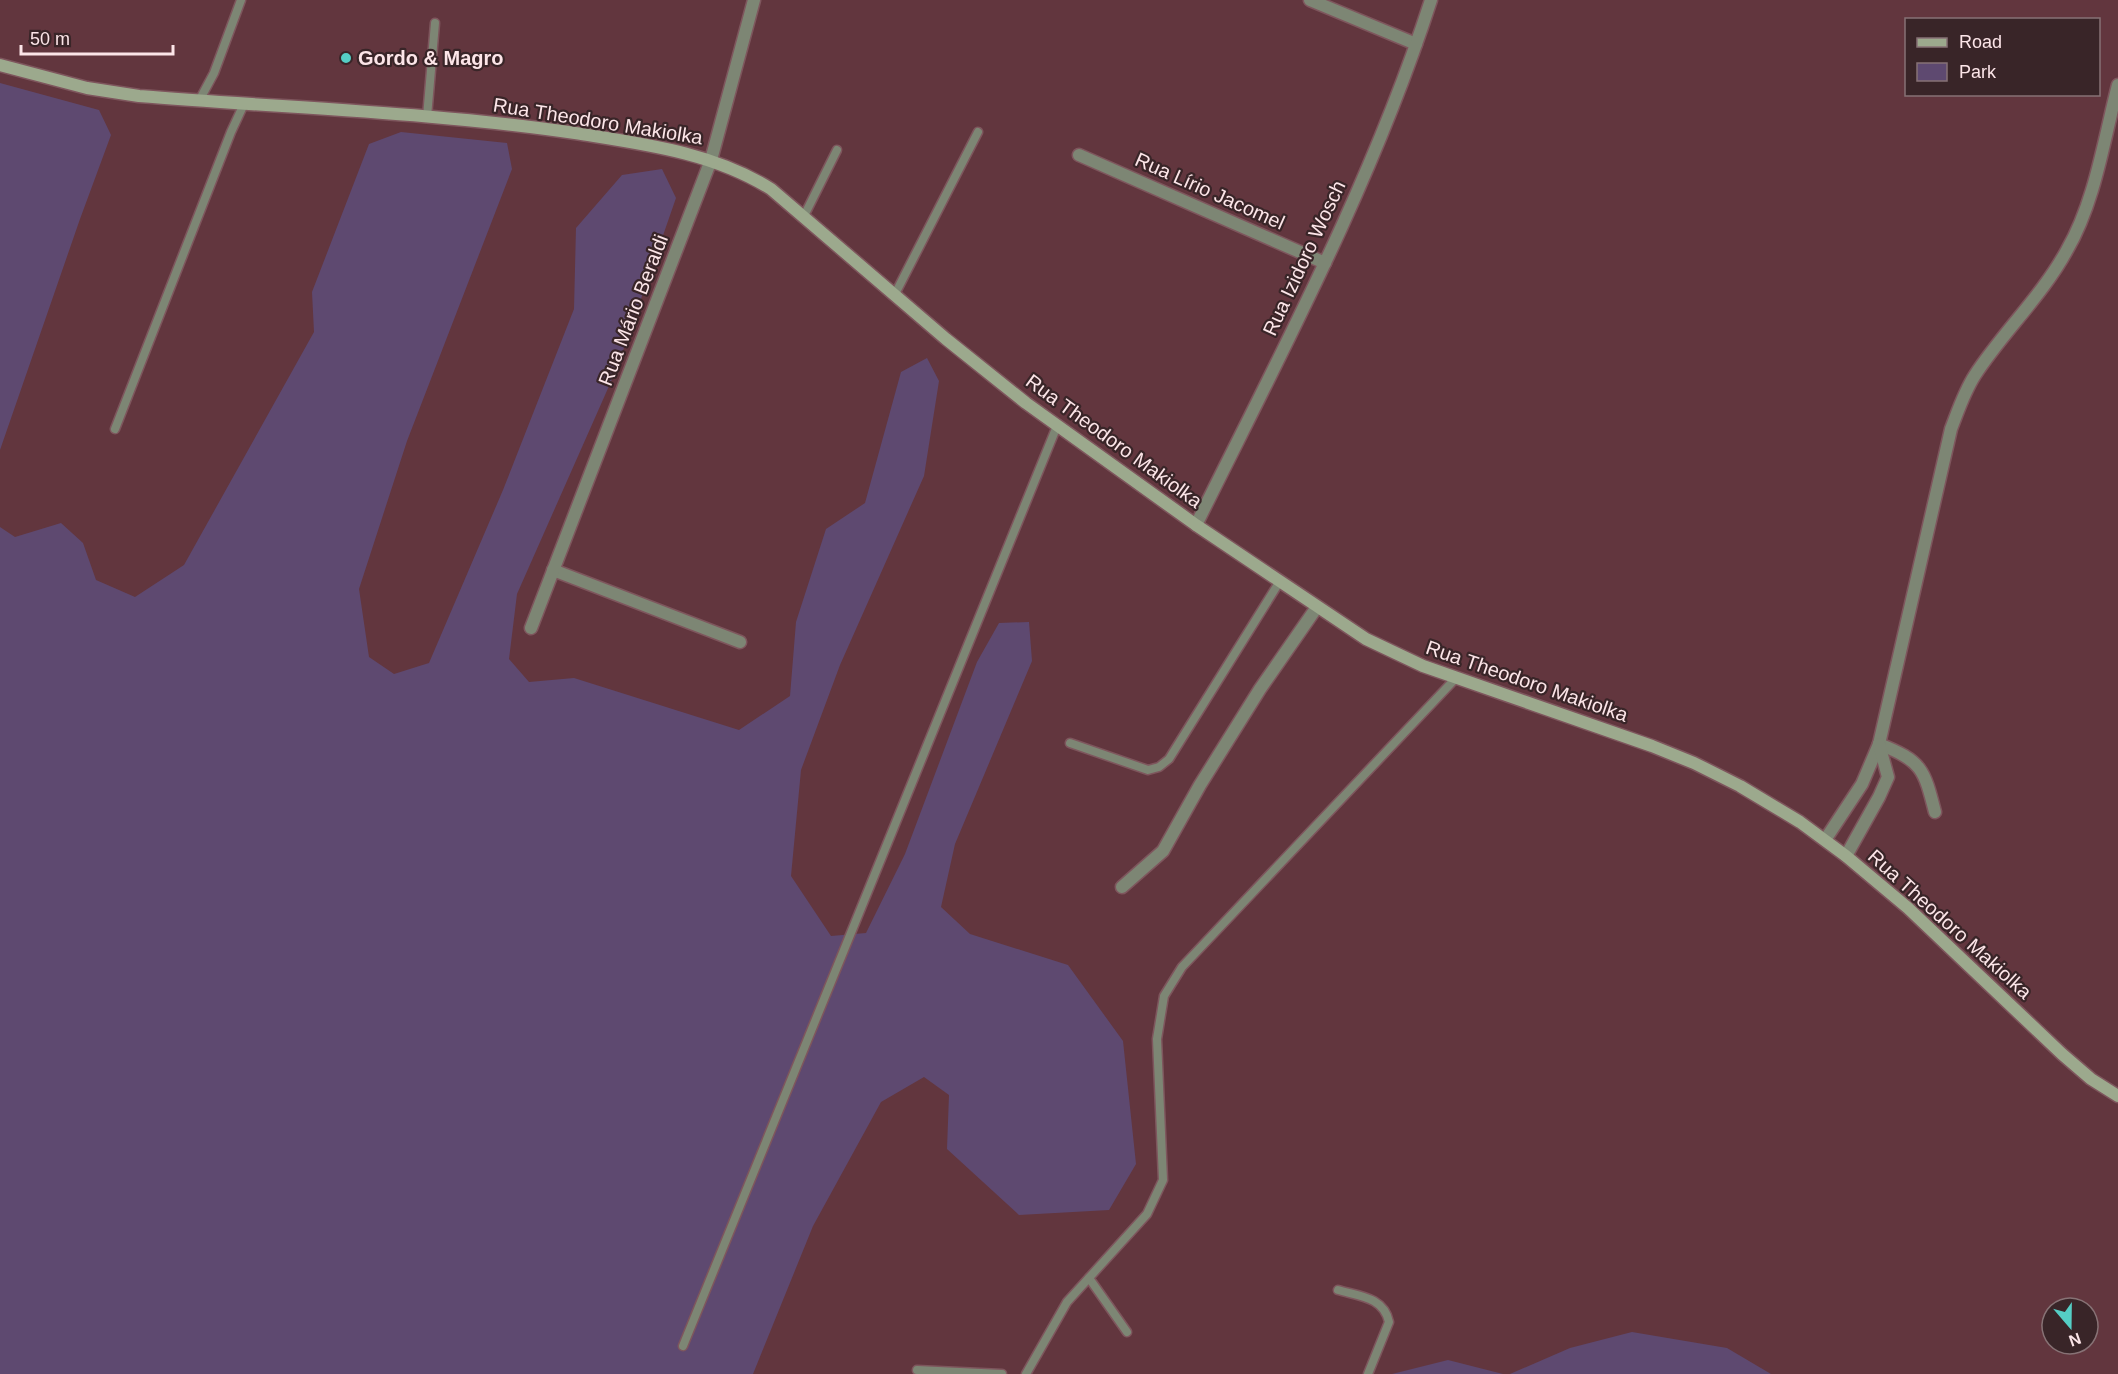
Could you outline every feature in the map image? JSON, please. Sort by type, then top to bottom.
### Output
[{"type":"main road","name":"Rua Theodoro Makiolka","points":[[0,65],[112,92],[533,127],[648,145],[711,160],[753,177],[804,216],[894,296],[993,378],[1196,525],[1366,639],[1392,653],[1456,678],[1633,739],[1694,763],[1771,804],[1825,840],[1908,908],[2076,1066],[2091,1079],[2118,1096]]},
{"type":"street","name":"Rua Mário Beraldi","points":[[531,628],[711,160],[754,0]]},
{"type":"street","points":[[1310,0],[1416,44]]},
{"type":"street","name":"Rua Izidoro Wosch","points":[[1196,525],[1325,263],[1365,174],[1431,0]]},
{"type":"street","points":[[1825,840],[1862,784],[1879,744],[1952,429],[1961,403],[1974,376],[2052,276],[2068,249],[2085,210],[2118,85]]},
{"type":"street","name":"Rua Lírio Jacomel","points":[[1079,155],[1325,263]]},
{"type":"street","points":[[553,570],[740,642]]},
{"type":"street","points":[[1122,887],[1164,851],[1206,775],[1260,689],[1317,607]]},
{"type":"street","points":[[1879,744],[1903,753],[1913,760],[1922,772],[1935,812]]},
{"type":"street","points":[[1846,856],[1888,777],[1879,744]]},
{"type":"lane","points":[[199,101],[214,73],[241,0]]},
{"type":"lane","points":[[427,117],[435,23]]},
{"type":"lane","points":[[115,429],[244,104]]},
{"type":"lane","points":[[894,296],[978,132]]},
{"type":"lane","points":[[804,216],[837,150]]},
{"type":"lane","points":[[683,1346],[1057,426]]},
{"type":"lane","points":[[1070,743],[1148,770],[1159,767],[1169,759],[1280,581]]},
{"type":"lane","points":[[1026,1374],[1067,1302],[1147,1214],[1163,1180],[1157,1039],[1164,996],[1182,967],[1456,678]]},
{"type":"lane","points":[[1089,1278],[1127,1332]]},
{"type":"lane","points":[[1338,1290],[1376,1301],[1388,1314],[1389,1322],[1368,1374]]},
{"type":"lane","points":[[917,1370],[1002,1374]]},
{"type":"green space","points":[[0,83],[99,110],[111,135],[0,450]]},
{"type":"green space","points":[[401,132],[507,143],[512,169],[407,441],[359,589],[369,657],[394,674],[429,663],[503,490],[574,309],[576,228],[622,175],[662,169],[676,198],[617,368],[517,594],[509,659],[529,682],[574,678],[739,730],[790,696],[796,622],[826,529],[865,503],[901,372],[927,358],[939,381],[924,476],[840,665],[801,770],[791,876],[831,936],[866,933],[905,854],[977,662],[999,623],[1029,622],[1032,661],[955,844],[941,907],[970,934],[1068,965],[1123,1041],[1136,1164],[1109,1210],[1019,1215],[947,1149],[949,1095],[924,1077],[881,1102],[813,1226],[753,1374],[0,1374],[0,527],[15,537],[61,523],[83,543],[96,580],[135,597],[184,565],[314,332],[312,292],[369,144]]},
{"type":"green space","points":[[1632,1332],[1727,1348],[1771,1374],[1510,1374],[1570,1348]]},
{"type":"green space","points":[[1448,1360],[1503,1374],[1392,1374]]},
{"type":"place","name":"Gordo & Magro","points":[[346,58]]}]
